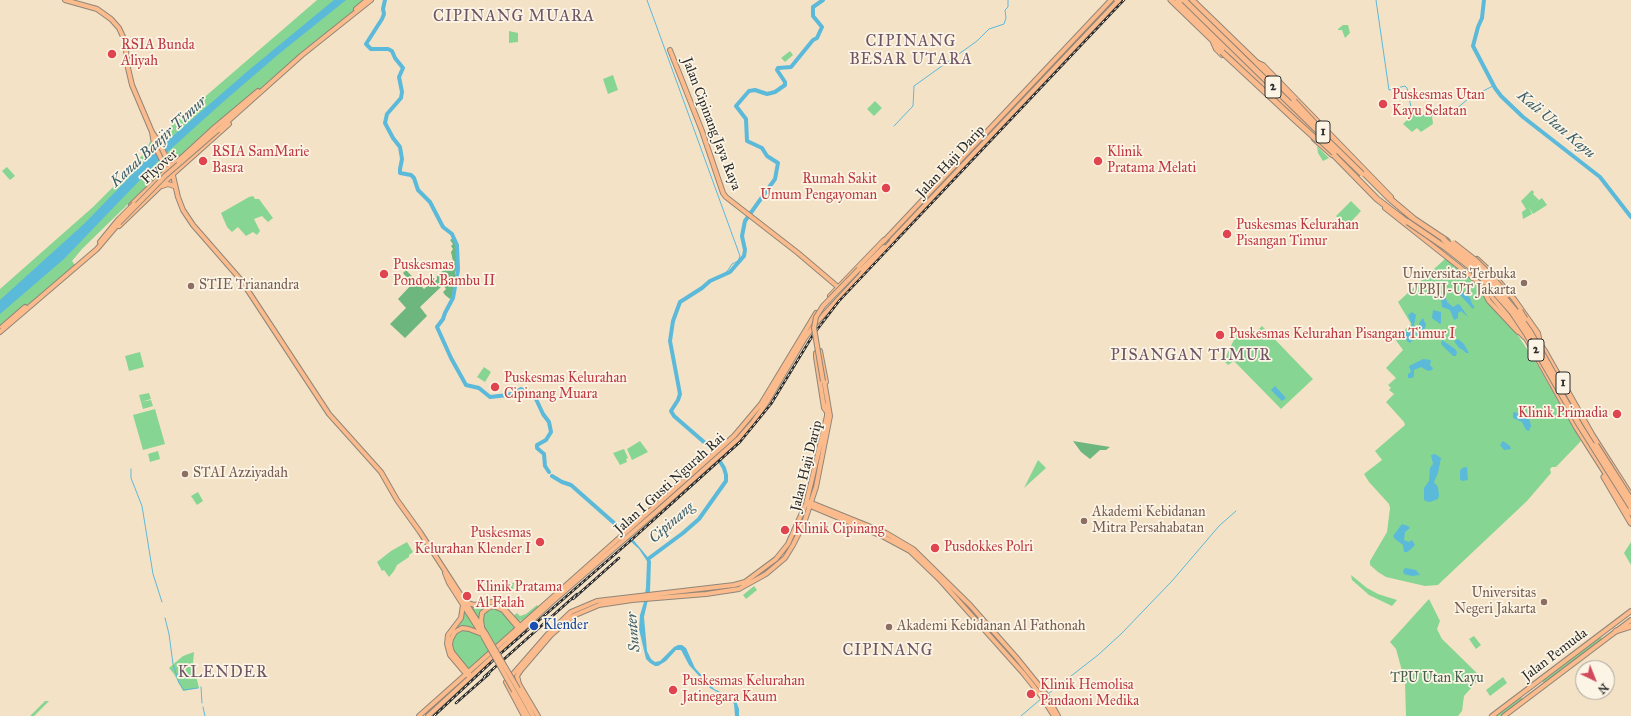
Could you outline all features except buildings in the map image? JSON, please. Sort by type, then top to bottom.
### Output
[{"type":"highway","name":"1","points":[[1171,0],[1333,154],[1377,199],[1398,216],[1456,257],[1482,281],[1510,313],[1603,470],[1631,513]]},
{"type":"highway","name":"2","points":[[1178,0],[1391,209],[1446,248],[1483,279],[1512,312],[1526,333],[1580,426],[1631,507]]},
{"type":"highway","name":"2","points":[[1184,0],[1384,196],[1406,214],[1444,240],[1488,278],[1514,309],[1536,343],[1588,433],[1631,500]]},
{"type":"highway","name":"1","points":[[1192,0],[1256,62],[1288,97],[1392,200],[1478,264],[1513,305],[1540,343],[1592,435],[1630,493]]},
{"type":"highway","points":[[1214,42],[1222,52],[1316,139],[1321,141]]},
{"type":"highway","points":[[1256,62],[1362,174]]},
{"type":"highway","points":[[1333,154],[1334,150],[1339,148]]},
{"type":"highway","points":[[1408,222],[1411,226],[1465,267],[1482,283],[1525,337]]},
{"type":"highway","points":[[1444,240],[1450,241],[1460,248],[1490,274],[1526,319],[1540,343]]},
{"type":"highway","points":[[1561,400],[1570,395]]},
{"type":"highway","points":[[1603,470],[1610,490],[1631,523]]},
{"type":"highway","points":[[1610,480],[1631,517]]},
{"type":"highway","points":[[1616,631],[1631,626]]},
{"type":"main road","points":[[65,0],[97,9],[111,19],[119,28],[125,41],[132,86],[156,142],[167,162],[183,210],[193,226],[241,280],[330,414],[381,472],[397,500],[420,532],[445,572],[449,583],[483,634],[533,716]]},
{"type":"main road","points":[[0,329],[96,248],[117,222],[156,180],[177,170],[299,55],[367,0]]},
{"type":"main road","points":[[0,332],[97,249],[113,231],[158,188],[170,173],[175,163],[181,157],[227,122],[302,54],[372,0]]},
{"type":"main road","name":"Jalan Haji Darip","points":[[859,270],[884,240],[925,196],[1111,0]]},
{"type":"main road","name":"Jalan Haji Darip","points":[[538,716],[519,684],[517,676],[547,640],[564,623],[581,611],[599,605],[644,597],[678,594],[745,582],[773,562],[783,552],[809,503],[829,411],[814,328],[816,317],[823,306],[877,253],[894,239],[939,192],[1118,0]]},
{"type":"main road","name":"1","points":[[1214,42],[1218,50],[1238,70],[1341,163]]},
{"type":"main road","name":"Jalan Cipinang Jaya Raya","points":[[670,50],[702,131],[723,193],[727,199],[798,253],[837,288]]},
{"type":"main road","name":"1","points":[[1256,62],[1263,65],[1372,176],[1392,200]]},
{"type":"main road","points":[[242,109],[245,114]]},
{"type":"main road","name":"Flyover","points":[[117,222],[166,171],[216,129],[227,122]]},
{"type":"main road","points":[[181,157],[183,162],[193,156]]},
{"type":"main road","points":[[167,162],[175,163]]},
{"type":"main road","points":[[174,186],[174,179],[177,170]]},
{"type":"main road","points":[[156,180],[161,182],[158,188]]},
{"type":"main road","points":[[158,188],[168,184],[174,186]]},
{"type":"main road","points":[[933,188],[933,193],[939,192]]},
{"type":"main road","points":[[925,196],[930,196],[930,201]]},
{"type":"main road","points":[[113,231],[117,222]]},
{"type":"main road","name":"Jalan I Gusti Ngurah Rai","points":[[419,716],[508,636],[521,629],[525,622],[623,538],[633,533],[671,500],[721,451],[755,411],[795,352],[824,313],[894,239]]},
{"type":"main road","name":"Jalan I Gusti Ngurah Rai","points":[[795,352],[821,306],[884,240]]},
{"type":"main road","points":[[820,351],[831,406],[829,411],[824,408],[816,357],[816,353],[820,351]]},
{"type":"main road","name":"Jalan I Gusti Ngurah Rai","points":[[428,716],[705,461],[715,457]]},
{"type":"main road","points":[[673,490],[673,494],[677,494]]},
{"type":"main road","points":[[668,495],[671,496],[671,500]]},
{"type":"main road","points":[[809,503],[865,527],[906,548],[937,576],[1045,696],[1058,716]]},
{"type":"main road","name":"Jalan Haji Darip","points":[[524,716],[506,682],[559,622],[571,612],[597,601],[644,597]]},
{"type":"main road","points":[[464,604],[474,605],[492,602],[498,603],[504,606],[521,629]]},
{"type":"main road","points":[[464,604],[461,618],[448,635],[447,644],[449,653],[470,677]]},
{"type":"main road","points":[[483,634],[481,616],[484,611],[490,607],[499,608],[513,619],[525,622]]},
{"type":"main road","name":"Jalan Pemuda","points":[[1492,716],[1631,611]]},
{"type":"main road","points":[[508,636],[513,628],[513,619]]},
{"type":"main road","name":"Jalan Pemuda","points":[[1504,716],[1631,620]]},
{"type":"main road","points":[[460,679],[462,667],[451,650],[451,637],[462,628],[483,634]]},
{"type":"main road","points":[[462,667],[470,668],[475,666]]},
{"type":"main road","points":[[516,690],[528,716]]},
{"type":"main road","points":[[1045,696],[1054,716]]},
{"type":"green space","points":[[317,0],[367,0],[299,55],[175,163],[170,162],[156,139]]},
{"type":"green space","points":[[1111,3],[1113,5],[1059,62],[1058,60]]},
{"type":"green space","points":[[1343,25],[1348,25],[1350,33],[1345,38],[1342,30],[1338,30]]},
{"type":"green space","points":[[509,31],[518,33],[518,42],[509,43]]},
{"type":"green space","points":[[790,51],[793,55],[785,62],[781,58]]},
{"type":"green space","points":[[613,75],[618,90],[608,94],[603,79]]},
{"type":"green space","points":[[1040,79],[1042,80],[961,166],[959,164]]},
{"type":"green space","points":[[875,101],[882,108],[874,116],[867,109]]},
{"type":"green space","points":[[1412,110],[1417,115],[1432,116],[1433,124],[1421,132],[1417,128],[1412,132],[1403,124],[1409,118],[1406,114]]},
{"type":"green space","points":[[153,140],[165,166],[161,172],[82,249],[72,261],[75,265],[6,324],[0,326],[0,289],[93,207],[124,176],[145,152],[150,142]]},
{"type":"green space","points":[[1317,146],[1329,158],[1323,161],[1318,153]]},
{"type":"green space","points":[[7,167],[15,176],[10,180],[2,171]]},
{"type":"green space","points":[[941,182],[943,184],[883,248],[878,251],[881,244]]},
{"type":"green space","points":[[1532,190],[1534,192],[1533,194],[1539,200],[1531,206],[1542,198],[1547,205],[1533,214],[1529,207],[1532,214],[1523,219],[1522,212],[1526,209],[1521,201]]},
{"type":"green space","points":[[253,196],[255,199],[259,199],[273,218],[268,222],[262,216],[254,219],[260,231],[257,235],[253,232],[246,236],[238,227],[232,232],[227,227],[221,213]]},
{"type":"green space","points":[[1351,201],[1361,211],[1346,227],[1336,216]]},
{"type":"green space","points":[[453,238],[457,245],[458,264],[455,273],[455,283],[452,297],[450,299],[445,295],[443,292],[446,289],[443,285],[420,307],[427,316],[405,338],[390,324],[406,308],[398,299],[412,284],[403,273],[406,270],[424,289],[453,261],[451,252],[453,249],[451,246],[453,244],[450,240]]},
{"type":"green space","points":[[1446,258],[1478,285],[1489,301],[1519,337],[1537,364],[1581,441],[1556,467],[1552,467],[1550,469],[1551,473],[1527,501],[1438,585],[1425,586],[1386,577],[1370,565],[1370,561],[1387,532],[1390,508],[1389,504],[1369,482],[1364,474],[1382,460],[1375,451],[1405,425],[1386,402],[1394,394],[1389,390],[1391,388],[1388,385],[1396,378],[1386,368],[1403,350],[1395,339],[1411,324],[1398,302]]},
{"type":"green space","points":[[1262,326],[1313,379],[1281,409],[1234,361],[1228,365],[1224,361],[1238,331],[1251,337]]},
{"type":"green space","points":[[140,352],[144,367],[129,371],[125,356]]},
{"type":"green space","points":[[484,367],[491,372],[485,382],[477,377]]},
{"type":"green space","points":[[771,388],[773,390],[736,437],[674,494],[673,493],[734,436]]},
{"type":"green space","points":[[149,393],[151,399],[141,402],[139,395]]},
{"type":"green space","points":[[151,400],[153,406],[143,409],[141,402]]},
{"type":"green space","points":[[155,409],[165,444],[143,450],[133,415]]},
{"type":"green space","points":[[640,441],[648,452],[632,460],[627,449]]},
{"type":"green space","points":[[1073,441],[1110,447],[1106,450],[1100,450],[1090,459],[1081,452]]},
{"type":"green space","points":[[624,449],[628,458],[626,459],[627,462],[620,465],[613,453]]},
{"type":"green space","points":[[158,451],[160,459],[150,462],[148,454]]},
{"type":"green space","points":[[1038,460],[1046,468],[1024,488]]},
{"type":"green space","points":[[198,492],[203,501],[197,505],[191,496]]},
{"type":"green space","points":[[407,542],[413,552],[409,555],[409,557],[397,565],[389,577],[384,570],[382,571],[377,562],[391,551]]},
{"type":"green space","points":[[1631,542],[1631,565],[1624,553]]},
{"type":"green space","points":[[1351,575],[1367,588],[1378,594],[1397,600],[1392,606],[1369,595],[1352,580]]},
{"type":"green space","points":[[502,582],[514,583],[513,589],[502,588]]},
{"type":"green space","points":[[754,586],[757,590],[746,599],[743,595]]},
{"type":"green space","name":"TPU Utan Kayu","points":[[1429,599],[1440,621],[1437,629],[1442,639],[1481,677],[1464,696],[1462,711],[1458,716],[1406,716],[1405,682],[1396,649],[1390,642]]},
{"type":"green space","points":[[465,602],[471,605],[499,603],[512,617],[517,613],[520,616],[526,614],[537,605],[540,608],[525,622],[519,620],[521,622],[512,631],[520,630],[498,650],[496,647],[494,648]]},
{"type":"green space","points":[[463,605],[491,651],[475,666],[464,672],[447,640],[457,624]]},
{"type":"green space","points":[[1474,636],[1481,645],[1476,649],[1469,639]]},
{"type":"green space","points":[[1600,637],[1602,639],[1544,683],[1542,681]]},
{"type":"green space","points":[[194,652],[193,663],[199,688],[183,691],[169,668],[183,656]]},
{"type":"green space","points":[[1503,677],[1507,683],[1490,696],[1486,690]]},
{"type":"green space","points":[[469,679],[473,679],[434,716],[428,716]]},
{"type":"green space","points":[[1521,697],[1523,699],[1500,716],[1496,716]]},
{"type":"green space","points":[[45,701],[49,701],[34,716],[30,716]]},
{"type":"water","points":[[334,0],[346,0],[280,53],[163,156],[64,259],[0,314],[0,300],[85,223],[151,155],[249,70]]},
{"type":"water","points":[[1459,291],[1463,291],[1470,298],[1474,309],[1459,294]]},
{"type":"water","points":[[1443,297],[1446,298],[1447,302],[1453,307],[1458,304],[1460,305],[1468,317],[1461,311],[1458,313],[1458,318],[1454,320],[1450,310],[1442,307],[1441,299]]},
{"type":"water","points":[[1433,310],[1441,312],[1440,324],[1432,318]]},
{"type":"water","points":[[1412,312],[1416,315],[1414,325],[1417,333],[1410,343],[1407,341],[1404,334],[1412,325],[1408,315]]},
{"type":"water","points":[[1423,318],[1426,325],[1421,333],[1419,323]]},
{"type":"water","points":[[1458,339],[1464,344],[1469,353],[1466,353],[1459,348],[1454,341]]},
{"type":"water","points":[[1442,340],[1455,349],[1457,352],[1456,356],[1453,356],[1441,344]]},
{"type":"water","points":[[1423,359],[1431,360],[1430,365],[1433,368],[1432,370],[1428,371],[1421,367],[1414,370],[1414,376],[1412,378],[1408,378],[1408,374],[1411,372],[1409,366]]},
{"type":"water","points":[[1275,386],[1286,398],[1282,401],[1271,390]]},
{"type":"water","points":[[1515,412],[1521,415],[1526,412],[1528,414],[1531,426],[1529,431],[1526,430],[1522,422],[1513,418],[1513,413]]},
{"type":"water","points":[[1503,441],[1510,446],[1511,449],[1504,450],[1500,445]]},
{"type":"water","points":[[1435,454],[1441,458],[1438,473],[1434,482],[1438,487],[1439,495],[1438,499],[1430,502],[1425,501],[1424,499],[1424,488],[1429,481],[1430,468],[1433,464],[1431,455]]},
{"type":"water","points":[[1467,467],[1468,480],[1462,481],[1460,479],[1460,471],[1462,468]]},
{"type":"water","points":[[1402,524],[1410,528],[1405,532],[1404,540],[1409,542],[1412,540],[1415,545],[1407,552],[1404,552],[1403,545],[1393,536]]},
{"type":"water","points":[[630,536],[651,561],[650,591],[644,617],[647,651],[651,659],[655,662],[660,661],[674,647],[682,645],[686,648],[695,668],[714,689],[736,701],[739,709],[739,716],[735,716],[734,704],[731,700],[710,688],[689,665],[681,650],[676,650],[666,661],[658,666],[655,666],[646,659],[639,629],[640,615],[646,587],[647,561],[639,549],[627,538]]},
{"type":"water","points":[[1405,568],[1416,570],[1420,575],[1412,576],[1404,574],[1403,571]]},
{"type":"waterway","points":[[385,0],[382,19],[366,44],[371,49],[388,49],[392,51],[395,58],[403,68],[399,77],[402,92],[401,98],[387,114],[385,123],[400,147],[402,159],[400,173],[411,175],[414,178],[418,190],[430,202],[443,227],[452,234],[457,245],[458,270],[453,298],[443,319],[437,327],[451,358],[466,385],[479,388],[490,397],[508,395],[521,389],[529,392],[536,399],[543,414],[549,422],[551,432],[546,440],[537,445],[537,448],[544,454],[545,466],[549,472]]},
{"type":"waterway","points":[[647,0],[740,256],[738,261],[732,264],[724,276]]},
{"type":"waterway","name":"Cipinang","points":[[648,559],[699,519],[726,481],[724,468],[712,449],[674,416],[671,411],[680,394],[670,341],[673,321],[680,302],[710,281],[730,272],[744,256],[745,250],[742,236],[745,221],[775,179],[778,163],[767,156],[762,148],[747,141],[746,119],[736,106],[749,91],[755,90],[767,94],[775,92],[785,85],[785,82],[777,70],[778,68],[791,67],[813,40],[817,38],[822,27],[813,16],[813,7],[823,0]]},
{"type":"waterway","points":[[894,126],[913,106],[914,86],[977,41],[989,29],[1004,24],[1006,18],[1005,10],[1008,7],[1008,0]]},
{"type":"waterway","points":[[1376,0],[1389,90],[1405,86],[1407,88],[1411,107]]},
{"type":"waterway","name":"Kali Utan Kayu","points":[[1484,0],[1482,18],[1473,46],[1495,88],[1501,96],[1523,117],[1600,177],[1631,217]]},
{"type":"waterway","points":[[1469,98],[1493,86]]},
{"type":"waterway","points":[[1413,109],[1418,114],[1426,116],[1435,115],[1443,111],[1455,110],[1468,99]]},
{"type":"waterway","points":[[131,469],[131,478],[142,506],[153,574],[162,602]]},
{"type":"waterway","name":"Sunter","points":[[552,476],[571,485],[622,530]]},
{"type":"waterway","points":[[1048,694],[1098,655],[1121,634],[1172,581],[1219,526],[1236,511]]},
{"type":"waterway","points":[[165,618],[173,664],[179,683],[184,690],[198,688]]},
{"type":"waterway","points":[[201,687],[202,703]]},
{"type":"waterway","points":[[1021,716],[1042,698]]},
{"type":"waterway","points":[[203,707],[205,716]]},
{"type":"railway","points":[[434,716],[500,654],[629,542],[740,442],[771,404],[813,335],[839,301],[1124,0]]},
{"type":"railway","points":[[573,599],[619,558]]},
{"type":"railway","points":[[484,677],[577,594]]},
{"type":"railway","points":[[456,703],[489,674]]},
{"type":"place","name":"RSIA Bunda Aliyah","points":[[112,54]]},
{"type":"place","name":"Puskesmas Utan Kayu Selatan","points":[[1383,104]]},
{"type":"place","name":"RSIA SamMarie Basra","points":[[203,161]]},
{"type":"place","name":"Klinik Pratama Melati","points":[[1098,161]]},
{"type":"place","name":"Rumah Sakit Umum Pengayoman","points":[[886,188]]},
{"type":"place","name":"Puskesmas Kelurahan Pisangan Timur","points":[[1227,234]]},
{"type":"place","name":"Puskesmas Pondok Bambu II","points":[[384,274]]},
{"type":"place","name":"Universitas Terbuka UPBJJ-UT Jakarta","points":[[1524,283]]},
{"type":"place","name":"STIE Trianandra","points":[[191,286]]},
{"type":"place","name":"Puskesmas Kelurahan Pisangan Timur I","points":[[1220,335]]},
{"type":"place","name":"Puskesmas Kelurahan Cipinang Muara","points":[[495,387]]},
{"type":"place","name":"Klinik Primadia","points":[[1617,414]]},
{"type":"place","name":"STAI Azziyadah","points":[[185,474]]},
{"type":"place","name":"Akademi Kebidanan Mitra Persahabatan","points":[[1084,521]]},
{"type":"place","name":"Klinik Cipinang","points":[[785,530]]},
{"type":"place","name":"Puskesmas Kelurahan Klender I","points":[[540,542]]},
{"type":"place","name":"Pusdokkes Polri","points":[[935,548]]},
{"type":"place","name":"Klinik Pratama Al Falah","points":[[467,596]]},
{"type":"place","name":"Universitas Negeri Jakarta","points":[[1544,602]]},
{"type":"place","name":"Klender","points":[[534,626]]},
{"type":"place","name":"Akademi Kebidanan Al Fathonah","points":[[889,627]]},
{"type":"place","name":"Puskesmas Kelurahan Jatinegara Kaum","points":[[673,690]]},
{"type":"place","name":"Klinik Hemolisa Pandaoni Medika","points":[[1031,694]]},
{"type":"district","name":"CIPINANG MUARA","points":[[514,17]]},
{"type":"district","name":"CIPINANG BESAR UTARA","points":[[911,51]]},
{"type":"district","name":"PISANGAN TIMUR","points":[[1191,356]]},
{"type":"district","name":"CIPINANG","points":[[888,651]]},
{"type":"district","name":"KLENDER","points":[[223,673]]},
{"type":"water label","name":"Kanal Banjir Timur","points":[[159,142]]}]
